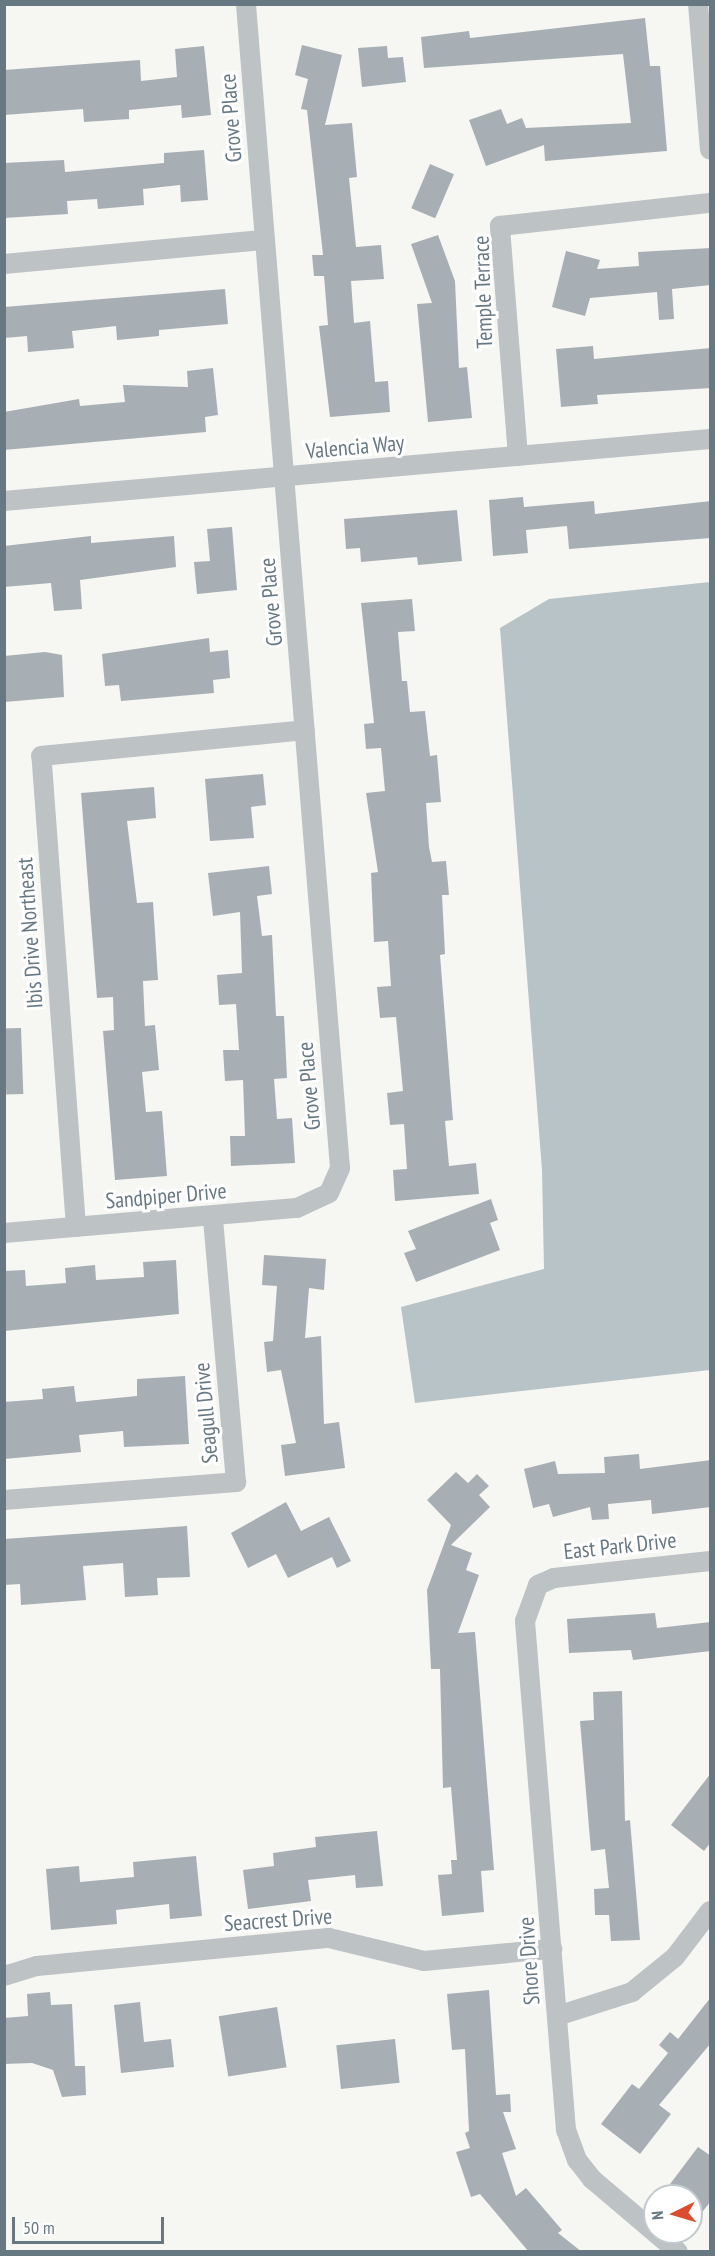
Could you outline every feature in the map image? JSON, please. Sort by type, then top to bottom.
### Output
[{"type":"street","name":"Grove Place","points":[[246,4],[340,1168],[329,1193]]},
{"type":"street","points":[[698,4],[711,150]]},
{"type":"street","name":"Temple Terrace","points":[[518,456],[500,226],[711,203]]},
{"type":"street","points":[[4,264],[264,240]]},
{"type":"street","name":"Valencia Way","points":[[4,501],[711,439]]},
{"type":"street","name":"Ibis Drive Northeast","points":[[76,1227],[41,756],[305,730]]},
{"type":"street","name":"Sandpiper Drive","points":[[4,1233],[213,1218],[297,1208],[329,1193]]},
{"type":"street","name":"Seagull Drive","points":[[4,1500],[236,1482],[213,1218]]},
{"type":"street","name":"East Park Drive","points":[[525,1621],[538,1586],[554,1578],[711,1562]]},
{"type":"street","name":"Shore Drive","points":[[525,1621],[566,2130],[577,2160],[612,2198],[678,2252]]},
{"type":"street","points":[[557,2016],[611,2002],[654,1977],[711,1911]]},
{"type":"street","name":"Seacrest Drive","points":[[4,1976],[37,1966],[329,1938],[424,1960],[552,1949]]},
{"type":"shaded area","points":[[710,582],[710,1370],[415,1403],[401,1307],[544,1269],[542,1170],[500,628],[549,599]]},
{"type":"building","points":[[645,18],[650,66],[660,66],[667,151],[545,161],[544,145],[486,166],[469,120],[501,109],[507,124],[522,118],[526,128],[631,123],[623,54],[424,68],[421,37],[469,31],[470,38]]},
{"type":"building","points":[[302,45],[342,55],[325,125],[352,123],[357,177],[349,178],[356,247],[381,245],[384,279],[351,281],[354,323],[370,321],[375,382],[388,381],[390,412],[330,417],[319,326],[328,325],[324,276],[314,276],[312,255],[323,255],[307,110],[301,109],[308,79],[295,75]]},
{"type":"building","points":[[204,46],[211,115],[182,118],[181,105],[129,110],[129,119],[84,122],[83,109],[4,115],[4,70],[140,60],[141,81],[177,77],[175,49]]},
{"type":"building","points":[[387,46],[388,58],[403,57],[406,82],[362,87],[358,48]]},
{"type":"building","points":[[204,150],[208,200],[181,202],[180,185],[143,189],[144,205],[98,209],[97,199],[67,201],[68,214],[4,218],[4,163],[64,160],[65,172],[164,163],[164,153]]},
{"type":"building","points":[[430,164],[454,174],[435,218],[411,208]]},
{"type":"building","points":[[438,235],[455,281],[459,368],[467,367],[472,418],[428,422],[417,304],[432,303],[411,244]]},
{"type":"building","points":[[711,248],[711,285],[672,289],[674,319],[659,320],[657,292],[590,298],[585,316],[552,307],[566,251],[600,260],[597,269],[639,266],[638,252]]},
{"type":"building","points":[[225,289],[228,324],[159,330],[159,336],[117,340],[116,326],[72,331],[74,348],[28,352],[27,336],[4,338],[4,307]]},
{"type":"building","points":[[593,346],[594,359],[711,348],[711,388],[597,395],[598,404],[561,407],[556,349]]},
{"type":"building","points":[[213,368],[218,415],[205,417],[206,432],[4,450],[4,412],[79,399],[80,406],[125,402],[123,385],[188,387],[187,371]]},
{"type":"building","points":[[523,497],[524,507],[594,501],[595,514],[711,501],[711,538],[569,549],[567,526],[526,530],[528,553],[493,556],[489,500]]},
{"type":"building","points":[[457,510],[462,561],[418,565],[417,557],[361,562],[360,548],[346,549],[344,519]]},
{"type":"building","points":[[232,527],[237,590],[197,594],[194,562],[210,561],[207,529]]},
{"type":"building","points":[[91,536],[91,543],[174,536],[176,567],[80,580],[82,609],[54,611],[51,583],[4,587],[4,546]]},
{"type":"building","points":[[412,599],[415,631],[398,632],[402,681],[407,681],[410,712],[425,711],[430,756],[437,755],[441,802],[426,803],[429,847],[432,862],[446,861],[449,895],[442,895],[445,954],[440,955],[453,1120],[445,1121],[449,1166],[476,1163],[479,1194],[395,1201],[393,1170],[407,1169],[404,1124],[390,1125],[387,1093],[403,1091],[396,1017],[380,1018],[377,987],[391,986],[388,941],[374,942],[371,873],[378,872],[366,793],[385,791],[381,748],[366,749],[364,724],[374,723],[361,603]]},
{"type":"building","points":[[209,638],[210,652],[228,650],[230,678],[213,680],[214,693],[121,701],[119,685],[105,686],[102,654]]},
{"type":"building","points":[[45,652],[62,655],[64,697],[4,702],[4,656]]},
{"type":"building","points":[[263,774],[266,805],[251,807],[254,838],[210,841],[205,779]]},
{"type":"building","points":[[154,787],[156,818],[127,821],[137,903],[153,902],[158,980],[143,981],[145,1026],[155,1025],[159,1070],[142,1072],[146,1112],[162,1111],[167,1176],[115,1180],[103,1031],[114,1030],[113,997],[97,998],[81,793]]},
{"type":"building","points":[[269,866],[272,894],[257,896],[262,936],[272,935],[276,1016],[284,1016],[287,1078],[274,1079],[277,1119],[292,1118],[295,1163],[231,1166],[230,1136],[245,1136],[243,1080],[225,1081],[223,1050],[239,1050],[236,1004],[219,1005],[217,975],[242,973],[240,912],[213,916],[208,873]]},
{"type":"building","points":[[21,1028],[23,1094],[6,1095],[4,1029]]},
{"type":"building","points":[[491,1199],[498,1220],[490,1223],[500,1250],[416,1282],[404,1253],[416,1249],[408,1231]]},
{"type":"building","points":[[264,1255],[326,1259],[324,1290],[309,1288],[305,1338],[321,1336],[324,1424],[339,1422],[345,1468],[285,1476],[281,1445],[296,1443],[281,1370],[267,1372],[264,1342],[273,1341],[277,1286],[262,1285]]},
{"type":"building","points":[[176,1260],[179,1314],[4,1331],[4,1271],[25,1270],[26,1286],[66,1283],[65,1268],[95,1265],[96,1280],[144,1277],[143,1262]]},
{"type":"building","points":[[185,1376],[189,1444],[124,1447],[123,1431],[79,1435],[81,1452],[4,1459],[4,1402],[43,1399],[42,1389],[74,1386],[76,1402],[137,1396],[137,1379]]},
{"type":"building","points":[[639,1454],[640,1469],[711,1460],[711,1507],[652,1514],[651,1500],[608,1504],[609,1519],[592,1520],[590,1507],[553,1517],[549,1504],[533,1508],[524,1469],[555,1461],[558,1474],[605,1473],[604,1457]]},
{"type":"building","points":[[456,1472],[468,1483],[477,1474],[489,1486],[479,1495],[490,1507],[451,1545],[472,1553],[466,1570],[479,1575],[458,1633],[475,1632],[494,1870],[481,1871],[484,1912],[442,1916],[438,1875],[452,1874],[451,1860],[457,1860],[451,1787],[443,1788],[440,1669],[431,1669],[427,1590],[451,1525],[427,1500]]},
{"type":"building","points":[[286,1502],[301,1531],[329,1517],[351,1561],[337,1568],[332,1557],[288,1578],[276,1554],[248,1568],[231,1533]]},
{"type":"building","points":[[187,1526],[190,1577],[157,1578],[158,1595],[125,1597],[123,1563],[83,1566],[86,1600],[21,1605],[20,1584],[4,1585],[4,1539]]},
{"type":"building","points":[[655,1613],[657,1628],[711,1622],[711,1651],[633,1660],[631,1650],[569,1653],[567,1619]]},
{"type":"building","points":[[622,1691],[625,1821],[630,1820],[640,1940],[611,1941],[609,1915],[595,1915],[594,1889],[609,1888],[605,1849],[591,1851],[580,1721],[594,1720],[593,1692]]},
{"type":"building","points":[[711,1773],[711,1842],[704,1851],[671,1825]]},
{"type":"building","points":[[377,1831],[383,1886],[356,1888],[355,1875],[308,1880],[311,1901],[248,1909],[243,1870],[274,1866],[273,1853],[316,1847],[315,1837]]},
{"type":"building","points":[[196,1856],[202,1916],[170,1919],[169,1904],[116,1910],[117,1924],[51,1930],[46,1869],[79,1866],[80,1882],[134,1877],[133,1862]]},
{"type":"building","points":[[489,1990],[496,2095],[510,2094],[511,2112],[503,2112],[516,2149],[502,2153],[516,2196],[526,2188],[562,2230],[558,2233],[582,2252],[529,2252],[480,2194],[471,2197],[456,2152],[470,2148],[465,2133],[469,2131],[465,2049],[452,2050],[447,1994]]},
{"type":"building","points":[[50,1992],[51,2005],[72,2004],[75,2066],[85,2066],[86,2095],[62,2097],[53,2070],[32,2063],[4,2064],[4,2018],[28,2016],[27,1994]]},
{"type":"building","points":[[711,1997],[711,2043],[659,2105],[671,2114],[640,2154],[601,2124],[632,2084],[639,2089],[668,2053],[659,2045],[670,2032],[678,2039]]},
{"type":"building","points":[[140,2002],[144,2042],[171,2039],[174,2067],[121,2073],[114,2005]]},
{"type":"building","points":[[277,2007],[287,2067],[228,2076],[219,2016]]},
{"type":"building","points":[[395,2039],[400,2083],[341,2089],[336,2045]]},
{"type":"building","points":[[698,2147],[711,2156],[711,2201],[703,2211],[703,2184],[670,2184]]}]
